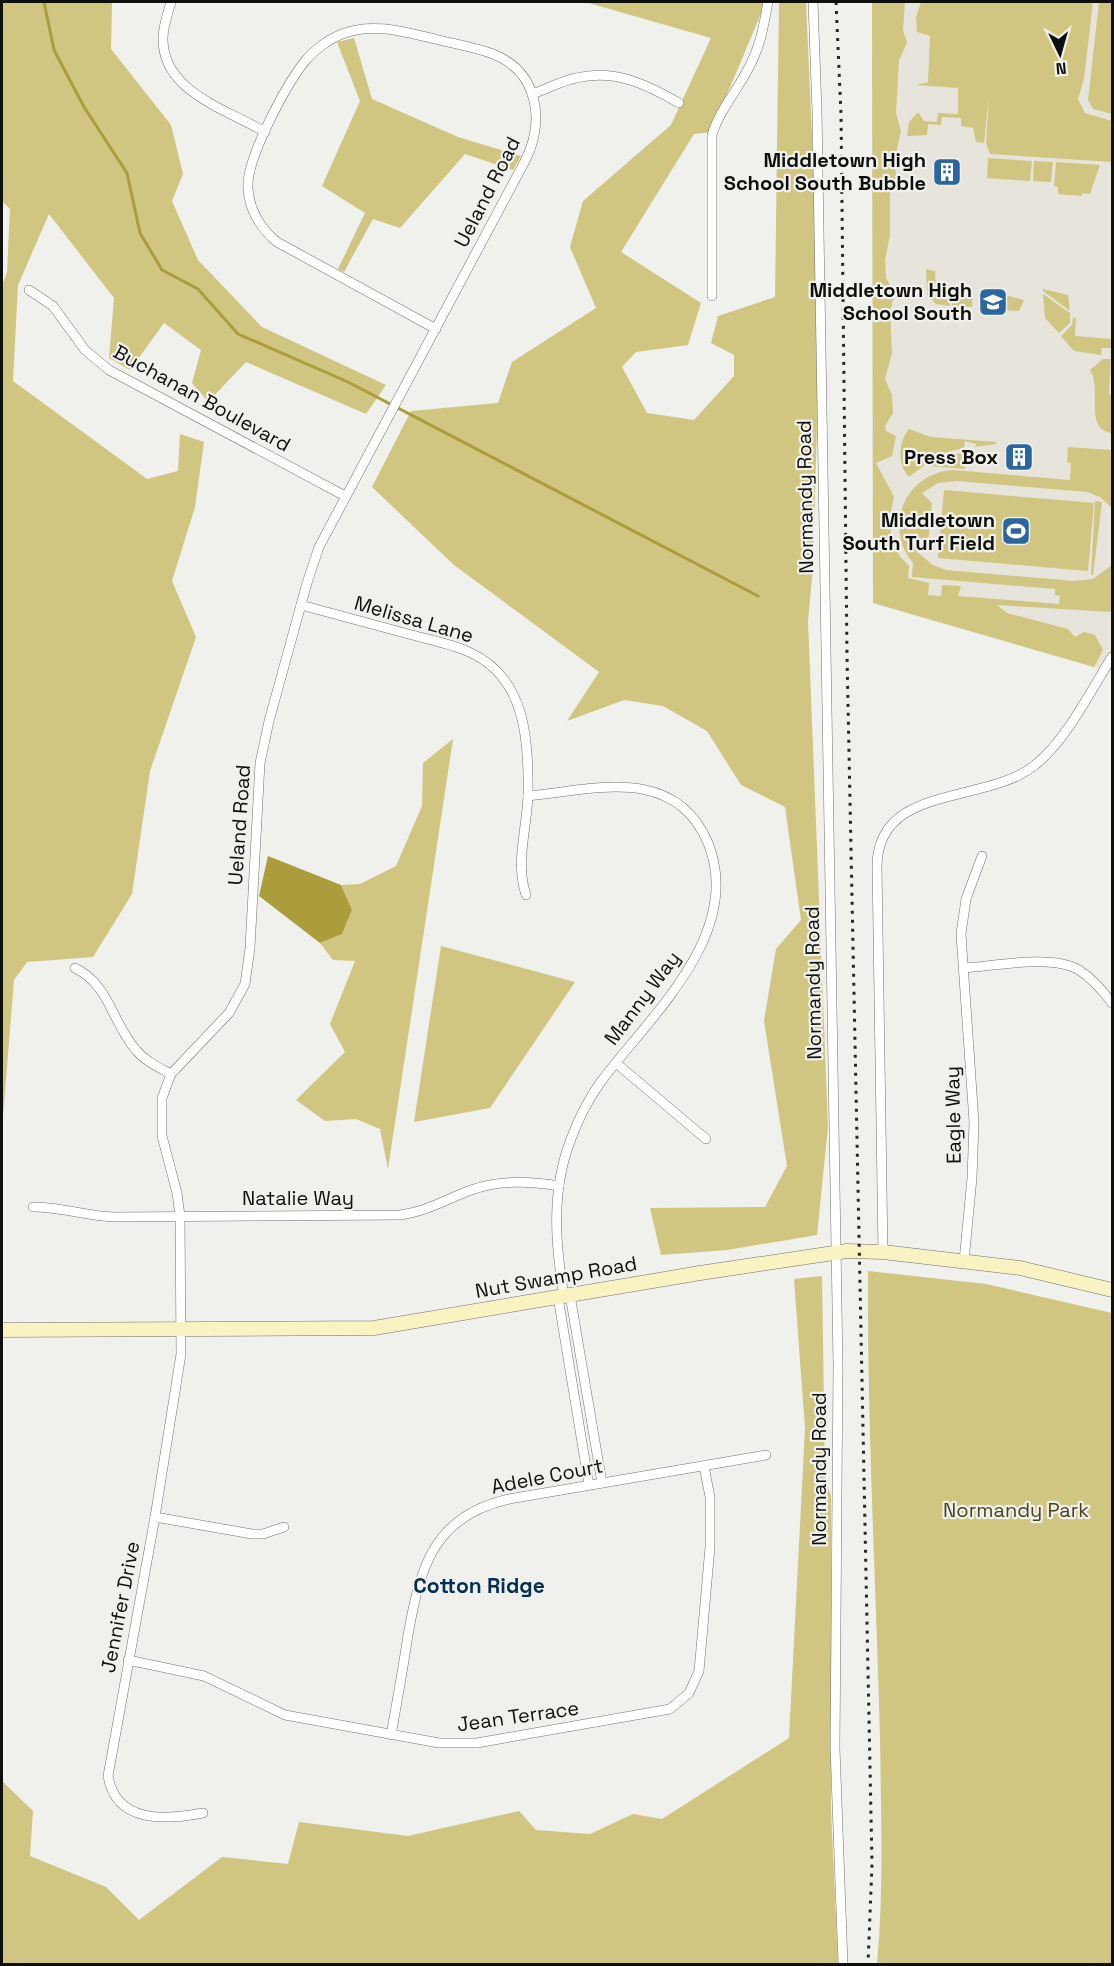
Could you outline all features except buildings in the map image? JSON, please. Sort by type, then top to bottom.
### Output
[{"type":"main road","name":"Nut Swamp Road","points":[[2,1330],[374,1328],[836,1252],[883,1252],[964,1261],[1043,1272],[1113,1290]]},
{"type":"street","points":[[171,2],[163,38],[169,65],[175,77],[196,95],[265,132]]},
{"type":"street","points":[[712,296],[712,135],[718,120],[750,66],[765,24],[768,2]]},
{"type":"street","name":"Normandy Road","points":[[813,2],[818,135],[836,1252],[838,1470],[835,1748],[843,1965]]},
{"type":"street","name":"Ueland Road","points":[[181,1329],[180,1216],[160,1127],[162,1098],[171,1074],[229,1013],[245,984],[250,948],[261,763],[269,720],[301,605],[320,547],[345,496],[436,328],[533,145],[537,115],[532,94],[520,75],[492,54],[394,29],[367,28],[337,37],[308,59],[253,156],[248,177],[249,200],[262,227],[277,242],[436,328]]},
{"type":"street","points":[[532,94],[577,78],[609,75],[640,82],[679,103]]},
{"type":"street","name":"Buchanan Boulevard","points":[[29,290],[53,306],[85,350],[110,370],[345,496]]},
{"type":"street","name":"Melissa Lane","points":[[301,605],[461,649],[478,656],[499,673],[520,709],[526,744],[528,796],[520,865],[520,878],[526,895]]},
{"type":"street","points":[[883,1252],[877,866],[881,839],[891,824],[909,809],[1000,784],[1034,767],[1056,743],[1113,657]]},
{"type":"street","name":"Manny Way","points":[[528,796],[622,786],[645,788],[667,797],[683,808],[699,826],[709,846],[715,888],[710,920],[701,948],[683,980],[598,1085],[570,1141],[559,1186],[556,1233],[564,1296]]},
{"type":"street","name":"Eagle Way","points":[[964,1261],[974,1142],[961,934],[963,909],[971,880],[982,856]]},
{"type":"street","points":[[964,968],[1046,962],[1069,966],[1089,977],[1113,1003]]},
{"type":"street","points":[[75,968],[90,976],[100,987],[136,1050],[171,1074]]},
{"type":"street","points":[[615,1063],[706,1139]]},
{"type":"street","name":"Natalie Way","points":[[33,1207],[58,1208],[97,1216],[400,1215],[420,1211],[494,1183],[521,1181],[559,1186]]},
{"type":"street","points":[[564,1296],[586,1392],[602,1483]]},
{"type":"street","points":[[564,1296],[574,1395],[589,1485]]},
{"type":"street","name":"Jennifer Drive","points":[[181,1329],[181,1354],[155,1517],[109,1768],[112,1792],[126,1808],[137,1814],[177,1818],[203,1813]]},
{"type":"street","points":[[574,1395],[586,1392]]},
{"type":"street","name":"Adele Court","points":[[391,1735],[418,1584],[427,1558],[438,1541],[464,1517],[489,1505],[589,1485],[766,1455]]},
{"type":"street","name":"Jean Terrace","points":[[128,1660],[204,1676],[285,1715],[439,1743],[477,1743],[670,1709],[683,1700],[693,1686],[699,1671],[711,1510],[704,1466]]},
{"type":"street","points":[[155,1517],[252,1534],[263,1534],[284,1527]]},
{"type":"shaded area","name":"Middletown High School South","points":[[872,2],[1112,2],[1112,672],[873,603]]},
{"type":"shaded area","points":[[268,856],[341,885],[352,910],[342,934],[320,943],[259,896]]},
{"type":"green space","points":[[2,2],[112,2],[111,49],[171,125],[183,174],[172,201],[198,260],[262,327],[386,385],[366,414],[246,362],[208,402],[192,383],[201,350],[164,323],[130,370],[109,358],[114,298],[49,214],[18,285],[13,381],[147,479],[178,471],[180,434],[204,442],[195,507],[172,581],[196,637],[150,771],[132,894],[93,957],[27,962],[14,980],[2,1129],[2,286],[7,272],[10,209],[2,201]]},
{"type":"green space","points":[[585,2],[766,2],[711,132],[694,134],[621,252],[701,303],[688,345],[636,352],[622,367],[647,413],[694,420],[734,376],[734,355],[711,343],[718,316],[775,297],[779,2],[806,2],[820,315],[813,566],[808,621],[828,1127],[817,1235],[727,1250],[661,1255],[650,1208],[765,1207],[787,1166],[764,1021],[776,949],[801,920],[785,807],[741,785],[707,731],[663,706],[624,700],[567,721],[599,672],[454,565],[372,487],[411,411],[498,403],[512,362],[596,308],[570,247],[583,201],[671,125],[711,38]]},
{"type":"green space","points":[[872,2],[905,2],[903,30],[907,43],[899,60],[896,113],[901,131],[894,162],[897,181],[890,192],[890,235],[885,260],[886,278],[895,293],[890,311],[892,353],[885,379],[892,395],[893,413],[885,426],[886,431],[896,436],[892,456],[876,463],[894,497],[890,516],[891,534],[899,555],[909,566],[908,578],[929,583],[928,595],[941,596],[942,585],[961,586],[958,596],[1059,604],[1060,596],[1055,595],[1055,589],[912,577],[913,563],[904,549],[900,534],[900,519],[904,504],[911,491],[936,473],[953,470],[1070,480],[1071,463],[1067,463],[1068,447],[1112,450],[1112,508],[1100,497],[1087,492],[957,481],[938,483],[922,493],[932,503],[928,544],[917,552],[933,565],[946,570],[1074,581],[1093,579],[1112,565],[1112,612],[997,605],[1007,613],[1068,629],[1075,637],[1084,632],[1095,635],[1103,650],[1094,667],[873,603]]},
{"type":"green space","points":[[921,2],[1093,2],[1084,79],[1078,99],[1085,113],[1112,121],[1112,162],[990,154],[986,143],[989,96],[984,143],[976,142],[973,128],[961,126],[961,118],[942,117],[941,125],[928,124],[927,135],[907,136],[909,122],[918,112],[924,121],[937,122],[938,113],[958,114],[958,88],[916,85],[928,82],[930,36],[917,32],[916,17]]},
{"type":"green space","points":[[1099,2],[1112,2],[1112,114],[1093,109],[1088,100]]},
{"type":"green space","points":[[354,38],[372,99],[458,137],[521,156],[513,170],[465,154],[400,228],[373,219],[344,272],[338,269],[365,213],[322,186],[360,101],[337,42]]},
{"type":"green space","points":[[988,158],[1032,161],[1030,181],[987,178]]},
{"type":"green space","points":[[1034,161],[1053,162],[1051,182],[1033,181]]},
{"type":"green space","points":[[1056,162],[1100,165],[1090,194],[1082,193],[1082,196],[1058,194],[1058,187],[1054,186]]},
{"type":"green space","points":[[926,269],[935,271],[936,291],[948,289],[950,306],[936,304],[927,295]]},
{"type":"green space","points":[[950,289],[973,289],[972,307],[952,306]]},
{"type":"green space","points":[[1043,289],[1068,295],[1070,311],[1043,291]]},
{"type":"green space","points":[[994,292],[1024,300],[1019,311],[990,309],[990,300],[993,300]]},
{"type":"green space","points":[[1043,294],[1070,313],[1070,323],[1059,333],[1045,318]]},
{"type":"green space","points":[[1073,317],[1076,319],[1075,336],[1112,339],[1112,348],[1102,348],[1101,355],[1074,351],[1061,336],[1072,325]]},
{"type":"green space","points":[[1103,359],[1111,359],[1109,394],[1112,395],[1112,433],[1103,430],[1098,424],[1095,388],[1090,370]]},
{"type":"green space","points":[[909,429],[931,437],[996,442],[996,444],[974,447],[977,444],[965,441],[964,448],[939,454],[909,477],[902,466],[900,453],[905,434]]},
{"type":"green space","points":[[968,452],[971,455],[966,455],[965,469],[930,466],[945,456]]},
{"type":"green space","name":"Middletown South Turf Field","points":[[944,490],[1094,503],[1088,571],[938,558]]},
{"type":"green space","points":[[1095,501],[1102,502],[1093,575],[1091,575]]},
{"type":"green space","points":[[453,739],[388,1169],[380,1129],[356,1119],[325,1121],[296,1100],[345,1052],[330,1024],[355,961],[333,960],[320,943],[342,934],[352,910],[341,885],[360,884],[396,866],[422,806],[423,763]]},
{"type":"green space","points":[[441,946],[575,982],[490,1108],[414,1122]]},
{"type":"green space","name":"Normandy Park","points":[[868,1271],[986,1284],[1112,1313],[1112,1964],[877,1964],[881,1908],[880,1738],[872,1504]]},
{"type":"green space","points":[[822,1276],[825,1477],[831,1496],[831,1811],[838,1964],[2,1964],[2,1781],[33,1811],[30,1856],[106,1887],[139,1920],[222,1857],[288,1864],[299,1822],[408,1836],[519,1811],[536,1830],[590,1834],[633,1814],[662,1819],[789,1738],[805,1428],[794,1279]]},
{"type":"waterway","points":[[44,2],[54,50],[84,107],[127,173],[140,233],[162,270],[198,289],[238,334],[348,382],[758,596]]},
{"type":"railway","points":[[836,2],[841,114],[847,656],[872,1864],[868,1964]]},
{"type":"place","name":"Middletown High School South Bubble","points":[[947,172]]},
{"type":"place","name":"Middletown High School South","points":[[993,302]]},
{"type":"place","name":"Press Box","points":[[1019,457]]},
{"type":"place","name":"Middletown South Turf Field","points":[[1016,531]]},
{"type":"district","name":"Cotton Ridge","points":[[479,1586]]}]
